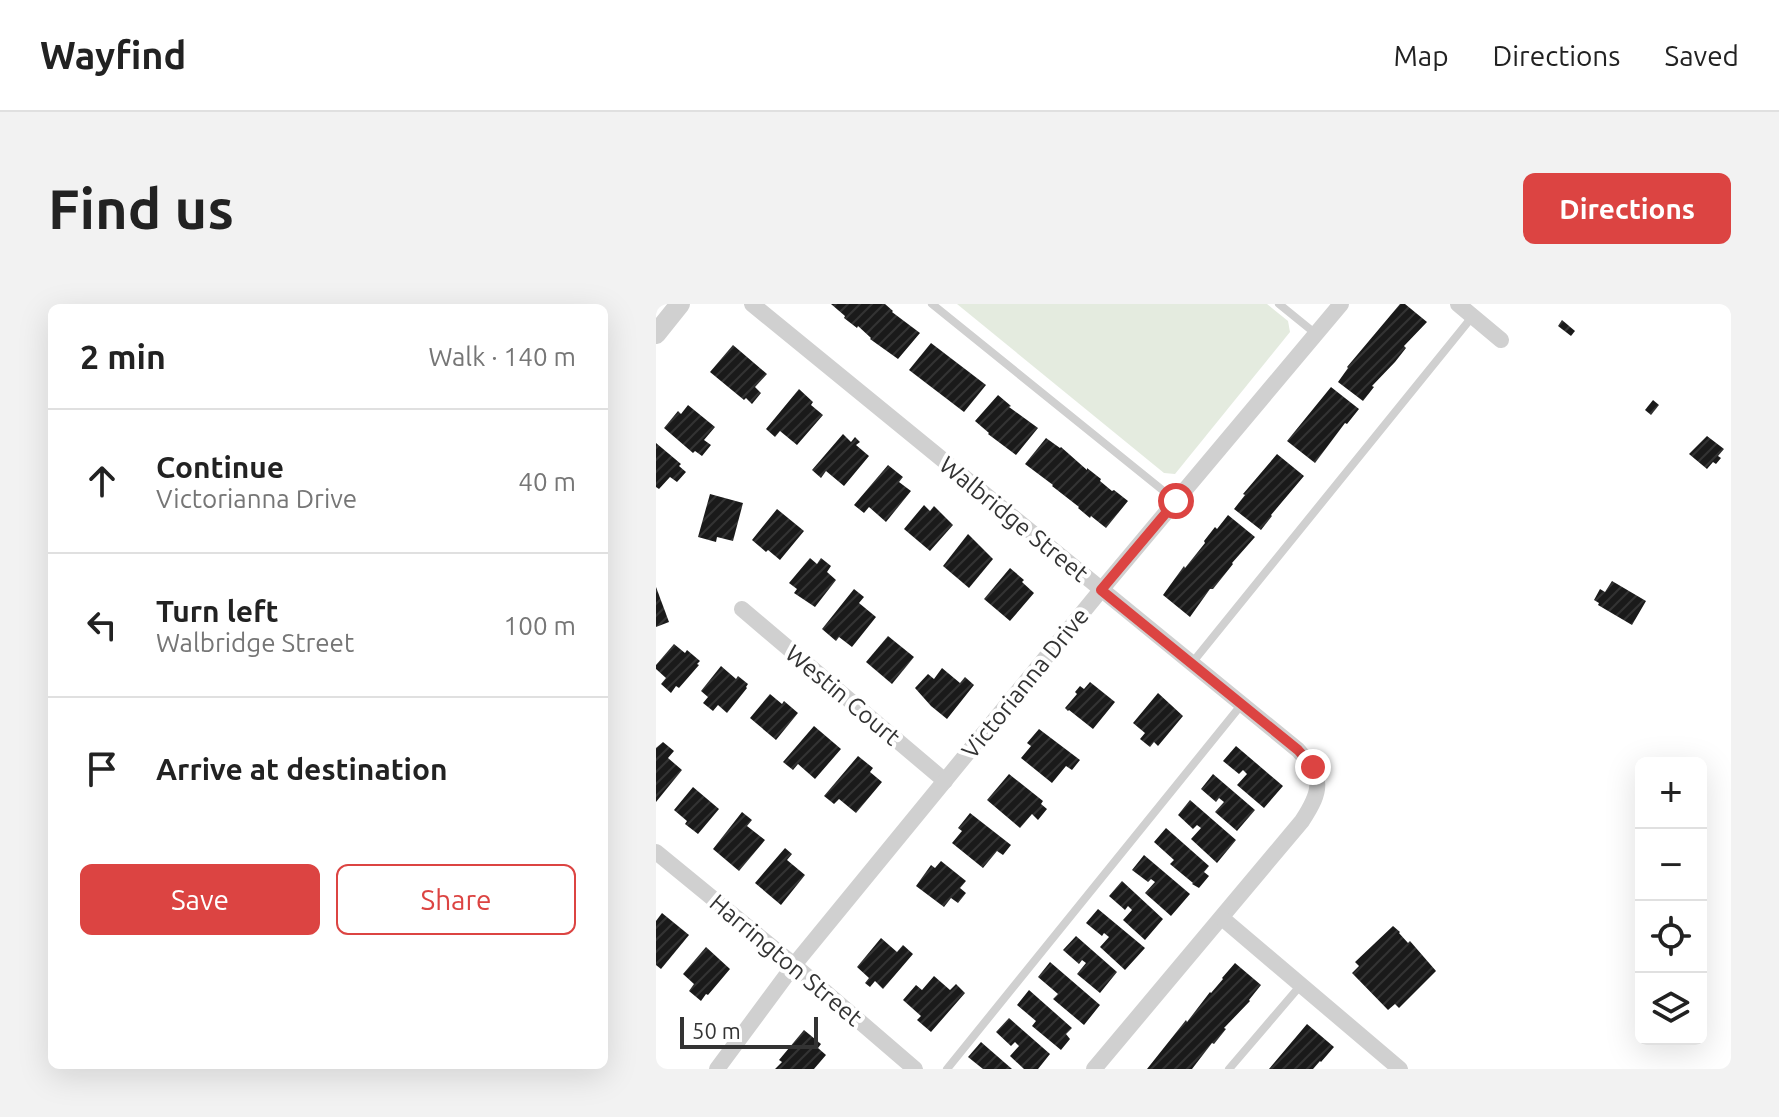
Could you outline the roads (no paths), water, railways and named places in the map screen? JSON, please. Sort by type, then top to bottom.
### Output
[{"type":"street","points":[[656,334],[680,304]]},
{"type":"street","name":"Walbridge Street","points":[[752,304],[1298,750],[1313,767],[1318,784],[1316,801],[1302,821],[1095,1069]]},
{"type":"street","name":"Victorianna Drive","points":[[717,1069],[794,965],[1101,590],[1341,304]]},
{"type":"street","points":[[1458,304],[1501,340]]},
{"type":"street","name":"Westin Court","points":[[742,609],[945,781]]},
{"type":"street","name":"Harrington Street","points":[[656,852],[915,1069]]},
{"type":"street","points":[[1222,918],[1400,1069]]},
{"type":"lane","points":[[932,304],[1176,501]]},
{"type":"lane","points":[[1279,304],[1316,334]]},
{"type":"lane","points":[[1192,663],[1472,316]]},
{"type":"lane","points":[[947,1069],[1242,704]]},
{"type":"lane","points":[[1229,1069],[1300,986]]}]
